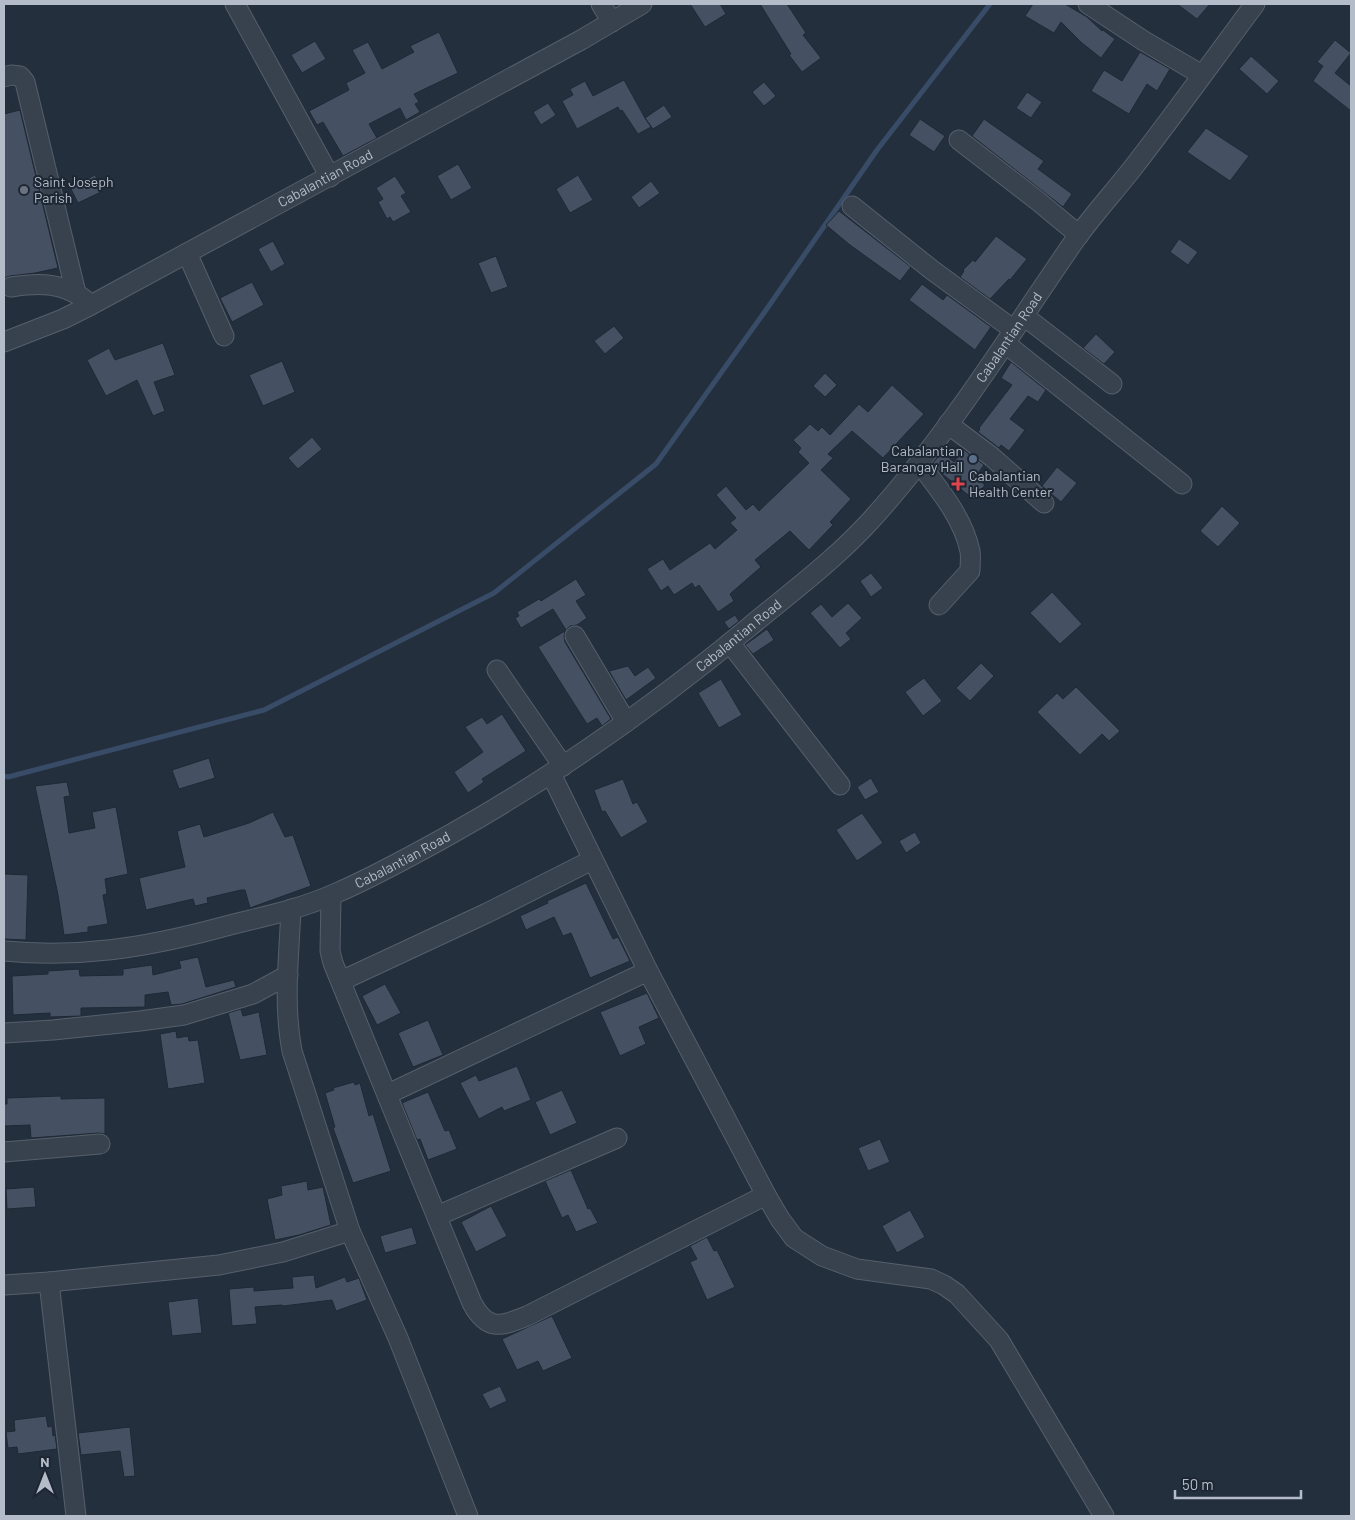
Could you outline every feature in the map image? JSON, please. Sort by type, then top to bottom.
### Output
[{"type":"street","points":[[235,4],[330,177]]},
{"type":"street","points":[[601,4],[612,22]]},
{"type":"street","name":"Cabalantian Road","points":[[4,342],[63,319],[91,305],[330,177],[642,4]]},
{"type":"street","points":[[1088,4],[1144,41],[1202,75]]},
{"type":"street","name":"Cabalantian Road","points":[[4,951],[34,954],[92,953],[149,944],[291,909],[331,896],[399,863],[482,817],[557,770],[699,669],[871,521],[919,463],[948,424],[1015,330],[1079,235],[1133,168],[1255,4]]},
{"type":"street","points":[[4,77],[11,75],[20,76],[25,82],[76,293]]},
{"type":"street","points":[[959,140],[1079,235]]},
{"type":"street","points":[[852,206],[932,270],[1015,330],[1112,384]]},
{"type":"street","points":[[187,253],[224,336]]},
{"type":"street","points":[[11,287],[49,284],[76,293],[91,305]]},
{"type":"street","points":[[1015,330],[1182,484]]},
{"type":"street","points":[[948,424],[992,457],[1044,502]]},
{"type":"street","points":[[919,463],[946,498],[961,527],[970,552],[970,571],[939,605]]},
{"type":"street","points":[[575,636],[626,722]]},
{"type":"street","points":[[730,643],[840,785]]},
{"type":"street","points":[[497,670],[557,770],[592,860],[648,971],[780,1220],[794,1238],[822,1256],[857,1269],[931,1279],[957,1294],[999,1340],[1104,1516]]},
{"type":"street","points":[[341,981],[487,913],[592,860]]},
{"type":"street","points":[[331,896],[330,951],[472,1303],[479,1316],[487,1323],[511,1322],[548,1306],[766,1196]]},
{"type":"street","points":[[291,909],[288,1032],[292,1050],[350,1231],[398,1338],[468,1516]]},
{"type":"street","points":[[388,1094],[648,971]]},
{"type":"street","points":[[4,1033],[53,1030],[184,1015],[254,994],[288,975]]},
{"type":"street","points":[[437,1216],[616,1138]]},
{"type":"street","points":[[4,1152],[100,1144]]},
{"type":"street","points":[[4,1285],[219,1266],[283,1252],[350,1231]]},
{"type":"street","points":[[49,1282],[76,1516]]},
{"type":"building","points":[[690,4],[720,4],[726,14],[705,27]]},
{"type":"building","points":[[760,4],[787,4],[806,33],[803,35],[821,58],[802,72],[789,55],[791,54]]},
{"type":"building","points":[[1033,4],[1065,4],[1087,17],[1102,31],[1115,39],[1101,58],[1082,43],[1061,22],[1054,33],[1025,16]]},
{"type":"building","points":[[1177,4],[1210,4],[1197,19]]},
{"type":"building","points":[[439,32],[458,73],[414,94],[419,102],[415,104],[420,112],[406,120],[400,108],[369,124],[377,138],[343,156],[323,122],[317,125],[309,111],[349,90],[346,83],[365,73],[352,50],[368,42],[382,69],[414,52],[410,46]]},
{"type":"building","points":[[1335,40],[1351,53],[1335,73],[1351,86],[1351,111],[1313,81],[1323,66],[1317,62]]},
{"type":"building","points":[[315,41],[326,59],[302,73],[291,55]]},
{"type":"building","points":[[1140,52],[1170,69],[1157,91],[1147,84],[1129,114],[1091,91],[1104,70],[1122,81]]},
{"type":"building","points":[[1251,56],[1279,81],[1267,94],[1239,69]]},
{"type":"building","points":[[624,80],[651,127],[638,134],[618,107],[577,129],[562,101],[573,95],[570,89],[585,81],[593,96]]},
{"type":"building","points":[[764,82],[776,96],[764,106],[752,92]]},
{"type":"building","points":[[1027,92],[1042,102],[1031,118],[1016,108]]},
{"type":"building","points":[[548,103],[556,115],[541,125],[533,112]]},
{"type":"building","points":[[664,105],[672,117],[653,129],[645,118]]},
{"type":"building","name":"Saint Joseph Parish","points":[[20,110],[58,268],[4,278],[4,114]]},
{"type":"building","points":[[920,119],[945,136],[934,152],[909,135]]},
{"type":"building","points":[[984,119],[1044,161],[1038,169],[1072,194],[1063,207],[972,136]]},
{"type":"building","points":[[1206,128],[1249,156],[1230,181],[1187,152]]},
{"type":"building","points":[[458,164],[472,188],[451,200],[437,176]]},
{"type":"building","points":[[95,175],[103,191],[78,203],[70,187]]},
{"type":"building","points":[[578,175],[593,200],[570,213],[556,189]]},
{"type":"building","points":[[395,176],[406,193],[401,196],[411,212],[393,222],[390,217],[387,219],[378,202],[383,199],[376,188]]},
{"type":"building","points":[[651,181],[660,193],[639,208],[631,197]]},
{"type":"building","points":[[839,211],[911,267],[900,281],[826,225]]},
{"type":"building","points":[[996,236],[1027,259],[1010,280],[990,299],[960,277],[963,270],[973,260],[975,262]]},
{"type":"building","points":[[1179,239],[1198,252],[1188,265],[1170,252]]},
{"type":"building","points":[[273,241],[285,264],[271,272],[258,249]]},
{"type":"building","points":[[496,256],[508,287],[491,293],[478,263]]},
{"type":"building","points":[[252,282],[264,305],[232,322],[220,298]]},
{"type":"building","points":[[922,284],[943,300],[947,295],[991,327],[975,350],[909,300]]},
{"type":"building","points":[[614,326],[624,338],[605,354],[594,341]]},
{"type":"building","points":[[1096,334],[1115,352],[1104,364],[1083,348]]},
{"type":"building","points":[[163,343],[175,375],[154,382],[165,411],[153,416],[137,380],[106,396],[87,360],[109,348],[115,360]]},
{"type":"building","points":[[282,361],[295,392],[263,406],[249,375]]},
{"type":"building","points":[[1011,362],[1046,390],[1038,402],[1028,396],[1010,419],[1025,430],[1009,451],[1001,445],[999,448],[978,432],[979,428],[1012,385],[1001,378]]},
{"type":"building","points":[[825,373],[837,385],[825,397],[813,386]]},
{"type":"building","points":[[892,385],[924,414],[883,458],[852,431],[828,454],[833,458],[821,470],[851,499],[830,522],[833,525],[809,550],[790,531],[755,560],[761,567],[730,594],[734,601],[718,612],[699,585],[695,588],[692,583],[674,595],[668,586],[661,591],[647,569],[663,559],[670,570],[710,543],[715,549],[737,530],[730,523],[736,518],[716,495],[726,486],[746,510],[753,504],[759,511],[809,463],[798,452],[801,448],[793,440],[810,424],[818,431],[822,427],[830,435],[859,404],[868,412]]},
{"type":"building","points":[[312,437],[322,449],[298,469],[288,458]]},
{"type":"building","points":[[964,450],[984,465],[975,477],[985,485],[973,499],[940,472],[933,463],[942,452],[954,462]]},
{"type":"building","points":[[1057,467],[1077,483],[1061,502],[1042,486]]},
{"type":"building","points":[[1222,506],[1240,523],[1218,547],[1200,531]]},
{"type":"building","points":[[871,573],[883,588],[871,597],[860,581]]},
{"type":"building","points":[[576,579],[586,595],[576,601],[587,618],[566,630],[553,609],[521,628],[515,618],[519,616],[517,612],[539,599],[541,601]]},
{"type":"building","points":[[1052,592],[1082,624],[1060,644],[1030,613]]},
{"type":"building","points":[[848,603],[862,618],[846,633],[851,639],[840,648],[810,613],[821,604],[832,617]]},
{"type":"building","points":[[735,615],[739,621],[729,629],[724,622]]},
{"type":"building","points":[[767,629],[774,640],[753,654],[745,645]]},
{"type":"building","points":[[565,631],[565,642],[611,719],[602,726],[597,718],[587,724],[538,647]]},
{"type":"building","points":[[981,663],[994,676],[970,701],[956,688]]},
{"type":"building","points":[[628,666],[635,676],[648,667],[656,678],[626,700],[609,671]]},
{"type":"building","points":[[924,678],[942,701],[923,716],[905,692]]},
{"type":"building","points":[[721,679],[742,715],[719,728],[698,693]]},
{"type":"building","points":[[1076,687],[1120,731],[1109,741],[1102,734],[1080,755],[1037,712],[1057,693],[1063,699]]},
{"type":"building","points":[[502,714],[526,751],[482,779],[484,782],[468,793],[454,772],[483,752],[465,727],[482,717],[487,724]]},
{"type":"building","points":[[209,758],[215,778],[179,789],[172,770]]},
{"type":"building","points":[[871,778],[879,792],[865,800],[857,787]]},
{"type":"building","points":[[623,779],[633,804],[637,802],[648,822],[621,838],[605,811],[602,812],[594,790]]},
{"type":"building","points":[[67,782],[70,796],[64,797],[69,833],[95,828],[92,812],[116,807],[128,874],[105,879],[107,894],[103,895],[108,924],[88,927],[88,932],[64,935],[58,895],[35,786]]},
{"type":"building","points":[[273,812],[285,837],[293,835],[311,886],[250,908],[245,890],[241,890],[207,898],[208,903],[195,906],[193,899],[146,910],[139,878],[185,867],[177,831],[200,824],[204,837],[249,823]]},
{"type":"building","points":[[862,813],[883,843],[857,861],[836,830]]},
{"type":"building","points":[[915,832],[921,843],[906,853],[899,841]]},
{"type":"building","points":[[4,874],[28,875],[26,940],[4,939]]},
{"type":"building","points":[[586,883],[613,939],[618,937],[630,961],[590,978],[571,933],[563,936],[554,917],[526,930],[520,916]]},
{"type":"building","points":[[198,957],[206,987],[234,980],[236,987],[182,1004],[171,1005],[168,992],[145,995],[145,1007],[81,1008],[81,1016],[50,1017],[50,1013],[13,1015],[12,976],[48,974],[48,971],[79,969],[80,976],[123,975],[123,969],[152,965],[153,975],[181,968],[179,961]]},
{"type":"building","points":[[385,984],[401,1013],[377,1025],[362,996]]},
{"type":"building","points":[[647,993],[659,1018],[639,1027],[646,1044],[620,1056],[600,1012]]},
{"type":"building","points":[[241,1009],[243,1016],[259,1012],[267,1055],[240,1060],[228,1013]]},
{"type":"building","points":[[428,1020],[443,1055],[413,1067],[398,1033]]},
{"type":"building","points":[[176,1031],[177,1038],[188,1036],[189,1041],[198,1040],[205,1083],[168,1089],[160,1034]]},
{"type":"building","points":[[517,1066],[531,1100],[504,1111],[502,1107],[479,1119],[460,1083],[476,1075],[479,1081]]},
{"type":"building","points":[[354,1082],[355,1085],[360,1083],[369,1116],[373,1114],[391,1171],[353,1183],[333,1128],[335,1127],[325,1093],[334,1090],[333,1088]]},
{"type":"building","points":[[562,1090],[577,1123],[550,1135],[535,1102]]},
{"type":"building","points":[[428,1092],[445,1131],[449,1130],[457,1149],[428,1160],[420,1139],[417,1140],[402,1103]]},
{"type":"building","points":[[61,1096],[61,1099],[105,1098],[105,1134],[31,1138],[30,1125],[4,1126],[4,1104],[7,1104],[7,1098]]},
{"type":"building","points":[[880,1139],[890,1162],[868,1171],[858,1148]]},
{"type":"building","points":[[571,1170],[588,1209],[590,1208],[598,1223],[576,1232],[568,1215],[562,1218],[545,1181]]},
{"type":"building","points":[[307,1181],[308,1190],[323,1187],[331,1225],[275,1240],[267,1199],[282,1195],[281,1186]]},
{"type":"building","points":[[34,1187],[36,1207],[7,1209],[6,1189]]},
{"type":"building","points":[[491,1206],[507,1236],[476,1252],[461,1222]]},
{"type":"building","points":[[910,1210],[925,1237],[897,1253],[882,1226]]},
{"type":"building","points":[[412,1227],[417,1244],[385,1253],[380,1236]]},
{"type":"building","points":[[707,1237],[714,1251],[717,1250],[735,1287],[707,1300],[690,1262],[697,1259],[690,1246]]},
{"type":"building","points":[[314,1275],[316,1288],[345,1277],[347,1282],[359,1278],[367,1300],[336,1311],[332,1300],[283,1306],[255,1307],[257,1324],[232,1326],[229,1289],[254,1287],[254,1291],[293,1288],[292,1277]]},
{"type":"building","points":[[198,1298],[202,1333],[172,1336],[168,1302]]},
{"type":"building","points":[[552,1316],[572,1358],[543,1371],[538,1361],[517,1370],[502,1339]]},
{"type":"building","points":[[500,1386],[507,1401],[490,1409],[482,1394]]},
{"type":"building","points":[[46,1416],[48,1427],[52,1426],[53,1436],[55,1435],[57,1449],[18,1454],[17,1447],[8,1448],[6,1432],[15,1431],[14,1420]]},
{"type":"building","points":[[130,1427],[135,1476],[124,1477],[120,1451],[81,1455],[78,1433]]},
{"type":"waterway","points":[[4,776],[8,777],[264,710],[494,593],[656,464],[877,150],[990,4]]},
{"type":"place","name":"Saint Joseph Parish","points":[[24,190]]},
{"type":"place","name":"Cabalantian Barangay Hall","points":[[973,459]]},
{"type":"place","name":"Cabalantian Health Center","points":[[958,484]]}]
